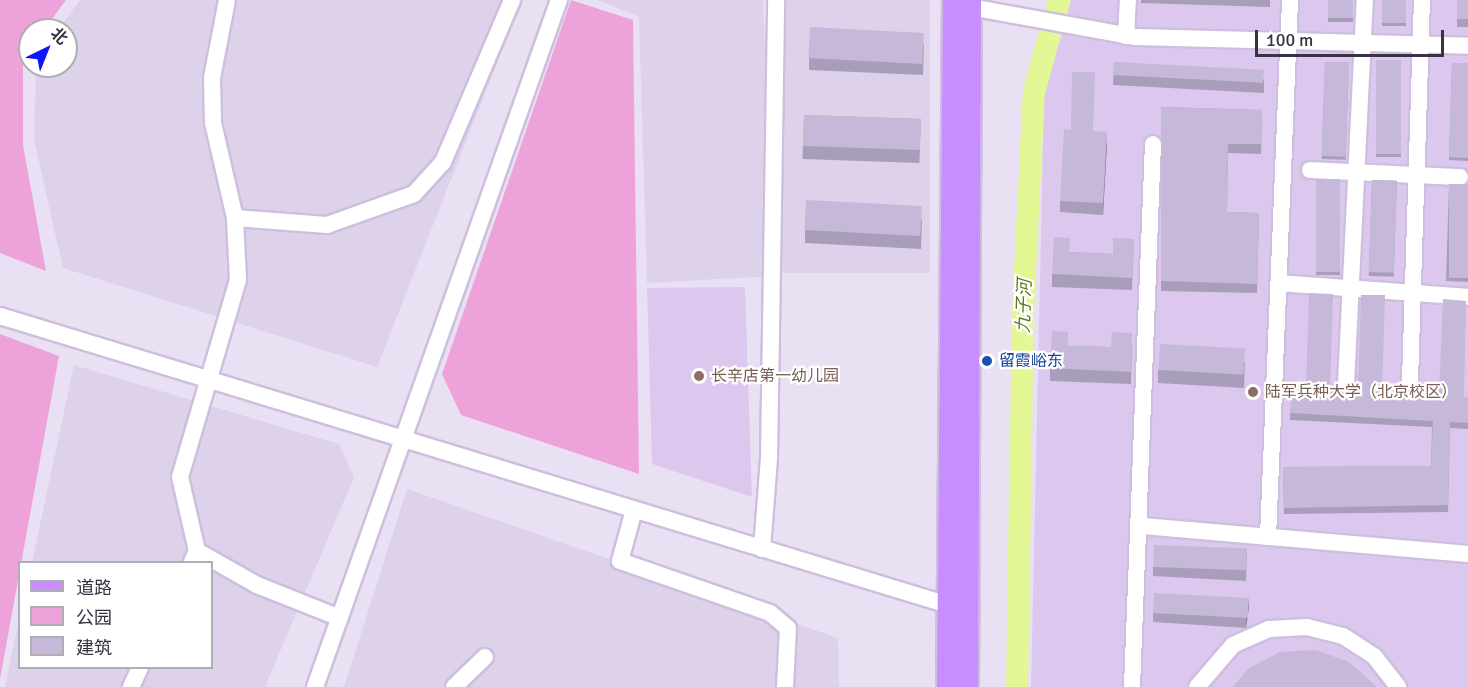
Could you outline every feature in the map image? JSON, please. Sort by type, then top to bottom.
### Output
[{"type":"main road","points":[[947,687],[965,2]]},
{"type":"main road","points":[[965,2],[967,687]]},
{"type":"street","points":[[194,557],[180,477],[238,280],[235,218],[213,123],[212,78],[227,0]]},
{"type":"street","points":[[235,218],[327,225],[414,194],[443,162],[512,0]]},
{"type":"street","points":[[315,687],[405,440],[559,0]]},
{"type":"street","points":[[762,549],[770,458],[776,0]]},
{"type":"street","points":[[1126,36],[1128,0]]},
{"type":"street","points":[[1268,537],[1290,0]]},
{"type":"street","points":[[1346,384],[1365,0]]},
{"type":"street","points":[[1410,381],[1422,0]]},
{"type":"street","points":[[965,2],[1018,17],[1126,36],[1468,46]]},
{"type":"street","points":[[1132,687],[1142,526],[1153,144]]},
{"type":"street","points":[[1310,170],[1460,177]]},
{"type":"street","points":[[1279,283],[1468,297]]},
{"type":"street","points":[[0,316],[948,605]]},
{"type":"street","points":[[634,510],[620,561],[770,613],[788,628],[785,687]]},
{"type":"street","points":[[1142,526],[1468,554]]},
{"type":"street","points":[[213,565],[340,618]]},
{"type":"street","points":[[1197,687],[1233,645],[1269,629],[1307,627],[1343,636],[1374,656],[1398,687]]},
{"type":"street","points":[[454,687],[485,657]]},
{"type":"street","points":[[131,687],[140,669]]},
{"type":"shaded area","points":[[80,0],[522,0],[377,367],[63,268],[34,140],[36,78],[78,78],[78,18],[67,18]]},
{"type":"shaded area","points":[[598,0],[763,0],[773,276],[647,283],[639,17]]},
{"type":"shaded area","points":[[775,0],[930,0],[930,273],[775,273]]},
{"type":"shaded area","name":"陆军兵种大学（北京校区）","points":[[1071,0],[1468,0],[1468,687],[1031,687],[1044,97]]},
{"type":"shaded area","name":"长辛店第一幼儿园","points":[[745,287],[752,497],[652,464],[647,288]]},
{"type":"shaded area","points":[[74,365],[339,444],[354,477],[265,687],[5,687],[18,625],[18,669],[213,669],[213,561],[32,561]]},
{"type":"shaded area","points":[[407,489],[838,638],[839,687],[344,687]]},
{"type":"green space","points":[[0,0],[66,0],[53,18],[18,18],[18,78],[23,78],[23,145],[46,271],[0,253]]},
{"type":"green space","points":[[571,0],[633,20],[639,474],[461,415],[442,374]]},
{"type":"green space","points":[[0,334],[59,356],[22,561],[18,561],[18,580],[0,679]]},
{"type":"building","points":[[1328,0],[1353,0],[1353,18],[1328,18]]},
{"type":"building","points":[[1382,0],[1406,0],[1406,23],[1382,23]]},
{"type":"building","points":[[1457,0],[1468,0],[1468,19],[1457,19]]},
{"type":"building","points":[[810,27],[924,33],[922,64],[808,58]]},
{"type":"building","points":[[1376,60],[1401,60],[1401,154],[1376,154]]},
{"type":"building","points":[[1114,62],[1264,70],[1263,83],[1113,75]]},
{"type":"building","points":[[1325,62],[1349,63],[1346,157],[1322,156]]},
{"type":"building","points":[[1452,63],[1468,63],[1468,158],[1449,157]]},
{"type":"building","points":[[1072,72],[1095,72],[1093,131],[1107,132],[1103,203],[1060,201],[1064,129],[1071,130]]},
{"type":"building","points":[[1161,107],[1262,110],[1261,144],[1228,144],[1227,212],[1259,213],[1257,284],[1161,281]]},
{"type":"building","points":[[804,115],[921,119],[920,150],[803,146]]},
{"type":"building","points":[[1316,179],[1340,179],[1340,272],[1316,272]]},
{"type":"building","points":[[1372,180],[1397,181],[1394,273],[1369,272]]},
{"type":"building","points":[[1449,184],[1468,184],[1468,278],[1449,278]]},
{"type":"building","points":[[806,200],[922,206],[920,236],[804,230]]},
{"type":"building","points":[[1054,237],[1070,238],[1069,252],[1113,254],[1113,238],[1134,239],[1132,278],[1052,274]]},
{"type":"building","points":[[1309,293],[1333,294],[1330,389],[1358,391],[1361,295],[1385,295],[1382,392],[1439,395],[1443,299],[1466,301],[1464,397],[1468,397],[1468,423],[1450,422],[1448,505],[1284,508],[1283,467],[1431,466],[1433,421],[1290,413],[1292,387],[1306,388]]},
{"type":"building","points":[[1052,331],[1068,332],[1068,346],[1111,347],[1112,332],[1132,333],[1131,372],[1050,368]]},
{"type":"building","points":[[1160,344],[1245,348],[1244,374],[1159,370]]},
{"type":"building","points":[[1154,545],[1247,548],[1246,570],[1153,567]]},
{"type":"building","points":[[1154,593],[1249,598],[1248,618],[1153,613]]},
{"type":"building","points":[[1316,650],[1349,662],[1376,687],[1233,687],[1249,668],[1280,652]]},
{"type":"waterway","name":"九子河","points":[[1017,687],[1023,313],[1034,92],[1059,0]]},
{"type":"place","name":"留霞峪东","points":[[987,361]]},
{"type":"place","name":"长辛店第一幼儿园","points":[[699,376]]},
{"type":"place","name":"陆军兵种大学（北京校区）","points":[[1253,392]]}]
